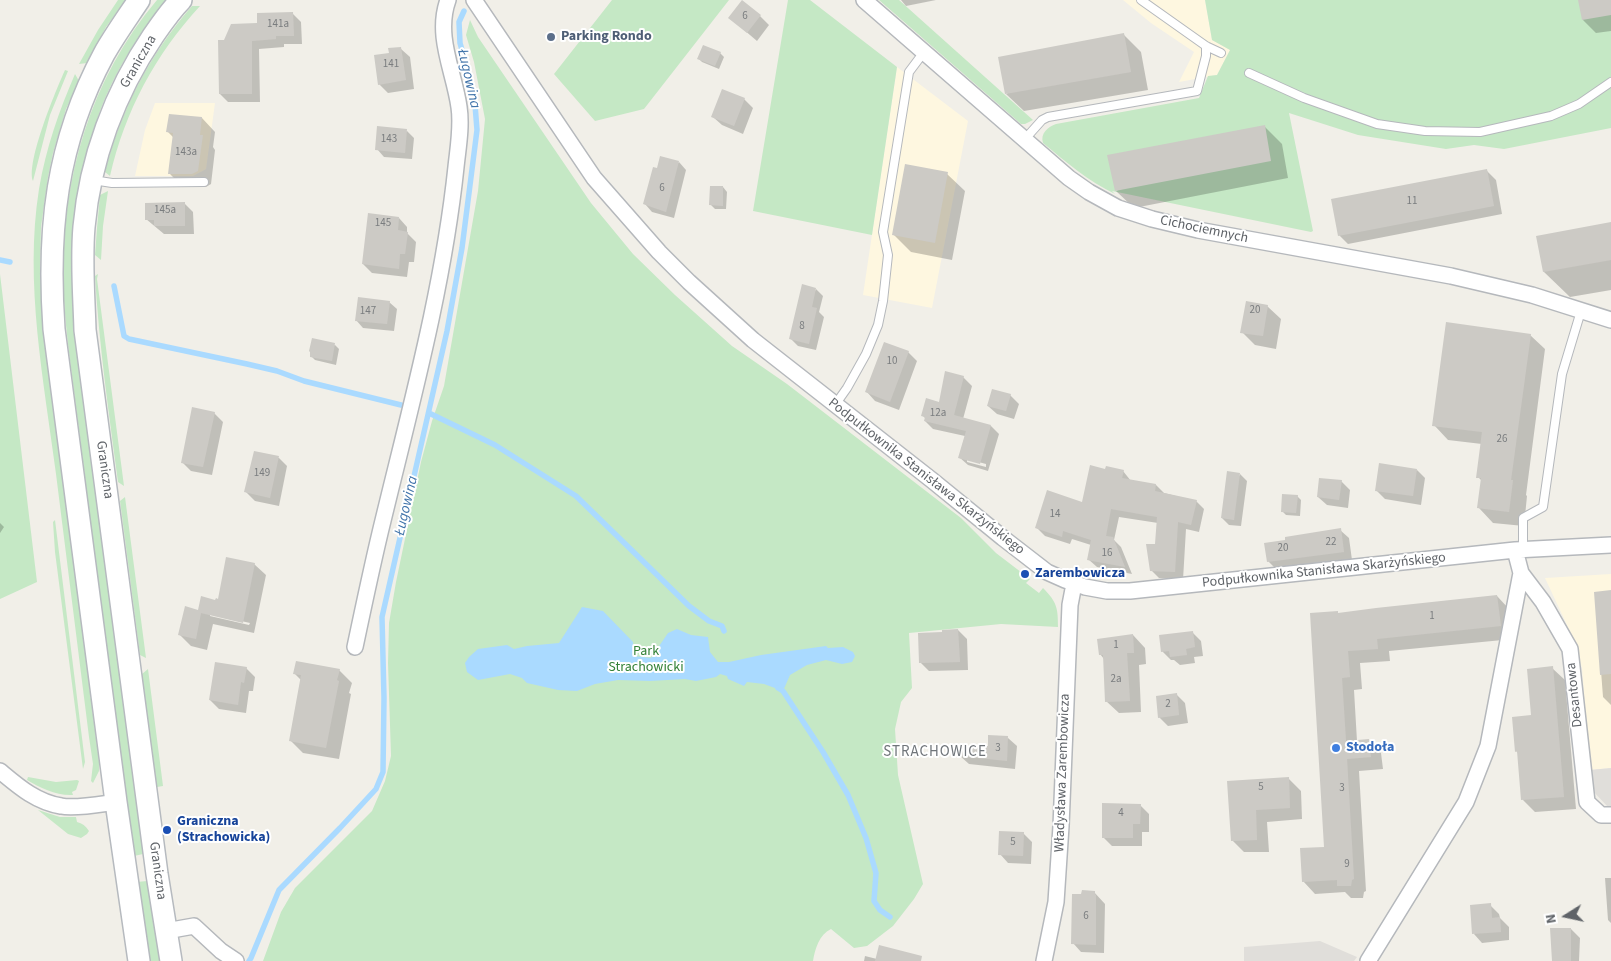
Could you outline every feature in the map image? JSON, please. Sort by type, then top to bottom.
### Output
[{"type":"main road","points":[[139,0],[105,52],[74,121],[58,182],[52,245],[54,329],[116,802],[139,961]]},
{"type":"main road","name":"Graniczna","points":[[171,961],[85,330],[83,270],[84,227],[91,180],[101,140],[132,69],[171,11],[181,0]]},
{"type":"street","points":[[355,647],[380,533],[417,385],[435,301],[450,216],[460,120],[442,21],[448,0]]},
{"type":"street","name":"Podpułkownika Stanisława Skarżyńskiego","points":[[474,0],[594,178],[659,252],[689,282],[753,340],[933,480],[1047,572],[1074,584],[1107,591],[1130,591],[1519,550],[1611,545]]},
{"type":"street","name":"Cichociemnych","points":[[864,0],[1070,178],[1089,192],[1118,208],[1152,219],[1198,230],[1451,276],[1532,295],[1611,320]]},
{"type":"street","points":[[1368,961],[1466,802],[1488,746],[1521,574],[1519,550]]},
{"type":"street","name":"Desantowa","points":[[1521,574],[1543,602],[1570,649],[1587,802],[1601,814],[1611,815]]},
{"type":"street","name":"Władysława Zarembowicza","points":[[1044,961],[1056,902],[1062,826],[1070,605],[1074,584]]},
{"type":"street","points":[[0,771],[36,798],[49,804],[63,807],[116,802]]},
{"type":"street","points":[[166,932],[194,926],[234,960]]},
{"type":"lane","points":[[1144,1],[1206,46],[1221,53]]},
{"type":"lane","points":[[1025,139],[1042,120],[1048,117],[1197,91],[1206,56],[1206,46]]},
{"type":"lane","points":[[835,405],[866,354],[878,325],[883,301],[888,255],[883,232],[909,72],[924,52]]},
{"type":"lane","points":[[1249,73],[1304,98],[1377,124],[1425,131],[1480,132],[1551,116],[1579,104],[1611,82]]},
{"type":"lane","points":[[91,180],[112,183],[204,182]]},
{"type":"lane","points":[[1519,550],[1523,518],[1543,507],[1562,374],[1581,311]]},
{"type":"shaded area","points":[[1123,0],[1205,0],[1212,40],[1230,50],[1217,75],[1179,82],[1194,52],[1151,23]]},
{"type":"shaded area","points":[[897,67],[968,121],[932,308],[863,295]]},
{"type":"shaded area","points":[[155,103],[215,103],[206,169],[193,176],[135,176],[145,130]]},
{"type":"shaded area","points":[[1611,574],[1611,768],[1590,770],[1582,668],[1574,640],[1545,578]]},
{"type":"shaded area","points":[[1611,768],[1611,807],[1608,807],[1592,790],[1590,770]]},
{"type":"shaded area","points":[[1320,941],[1357,957],[1354,961],[1244,961],[1244,947]]},
{"type":"green space","points":[[118,0],[126,0],[106,27],[87,63],[79,64],[98,30]]},
{"type":"green space","points":[[157,0],[167,0],[125,58],[109,90],[94,130],[81,179],[117,651],[143,854],[134,856],[68,346],[63,280],[64,242],[68,204],[75,167],[85,131],[98,96],[114,63],[134,31]]},
{"type":"green space","points":[[612,0],[729,0],[644,109],[595,121],[554,74]]},
{"type":"green space","points":[[788,0],[810,0],[897,67],[872,235],[753,211]]},
{"type":"green space","points":[[879,0],[899,0],[1033,120],[1021,124]]},
{"type":"green space","points":[[1205,0],[1611,0],[1611,128],[1504,149],[1474,145],[1446,149],[1358,135],[1289,113],[1313,231],[1311,232],[1112,191],[1115,194],[1086,177],[1043,143],[1042,139],[1045,131],[1056,124],[1199,98],[1208,76],[1217,75],[1230,50],[1212,40]]},
{"type":"green space","points":[[192,6],[200,6],[169,44],[133,107],[116,152],[110,176],[105,172],[112,149],[119,127],[138,84],[163,44]]},
{"type":"green space","name":"Park Strachowicki","points":[[470,20],[478,37],[591,203],[633,254],[732,346],[787,384],[961,518],[996,553],[1030,579],[1026,583],[1039,593],[1043,588],[1056,606],[1058,627],[1001,624],[909,633],[912,688],[901,702],[895,729],[898,775],[923,884],[893,926],[867,946],[854,948],[831,929],[823,935],[816,947],[813,961],[263,961],[281,912],[295,888],[372,811],[385,781],[391,756],[388,663],[389,623],[421,462],[444,386],[478,191],[485,119],[474,62],[466,35]]},
{"type":"green space","points":[[65,70],[68,71],[50,115],[33,181],[32,172],[38,143]]},
{"type":"green space","points":[[75,74],[79,81],[66,109],[48,177],[41,227],[40,272],[47,356],[99,762],[99,771],[93,783],[91,781],[93,764],[41,368],[37,332],[34,260],[35,224],[45,159]]},
{"type":"green space","points":[[108,191],[101,260],[95,255],[100,195]]},
{"type":"green space","points":[[0,274],[37,582],[0,599]]},
{"type":"green space","points":[[98,274],[97,279],[124,486],[118,482],[105,379],[95,276]]},
{"type":"green space","points":[[125,497],[146,658],[140,655],[120,501]]},
{"type":"green space","points":[[55,520],[85,762],[83,769],[55,552],[53,522]]},
{"type":"green space","points":[[148,669],[163,786],[157,787],[142,674]]},
{"type":"green space","points":[[28,777],[56,782],[79,781],[76,790],[72,792],[73,795],[67,795],[43,789],[27,780]]},
{"type":"green space","points":[[38,810],[60,817],[76,817],[77,822],[84,825],[89,831],[81,838],[68,834]]},
{"type":"green space","points":[[147,881],[160,961],[150,961],[137,882]]},
{"type":"water","points":[[582,607],[603,611],[633,642],[634,656],[651,658],[668,633],[677,629],[691,635],[708,637],[710,652],[718,662],[729,662],[761,655],[826,646],[828,648],[843,647],[853,652],[855,656],[852,662],[842,664],[826,660],[807,665],[790,675],[783,691],[764,684],[747,682],[744,686],[720,674],[716,677],[696,681],[685,679],[618,680],[595,684],[577,691],[558,690],[527,683],[522,678],[510,674],[478,680],[467,672],[465,663],[478,649],[507,645],[514,649],[559,643]]},
{"type":"building","points":[[742,0],[761,15],[747,33],[728,18]]},
{"type":"building","points":[[1578,0],[1611,0],[1611,15],[1582,20]]},
{"type":"building","points":[[293,12],[294,36],[276,36],[276,39],[252,41],[252,94],[219,94],[218,40],[224,40],[231,24],[257,23],[257,13]]},
{"type":"building","points":[[1124,33],[1131,72],[1005,94],[998,57]]},
{"type":"building","points":[[703,45],[721,52],[715,66],[697,59]]},
{"type":"building","points":[[401,47],[406,80],[378,85],[374,55],[389,53],[388,48]]},
{"type":"building","points":[[722,89],[745,98],[734,126],[711,117]]},
{"type":"building","points":[[169,114],[202,117],[200,135],[203,135],[198,171],[192,174],[168,174],[173,133],[166,132]]},
{"type":"building","points":[[1265,125],[1271,161],[1115,191],[1107,155]]},
{"type":"building","points":[[377,126],[407,129],[405,153],[375,150]]},
{"type":"building","points":[[660,156],[679,161],[666,212],[643,204],[653,167],[657,168]]},
{"type":"building","points":[[905,164],[948,172],[935,243],[892,235]]},
{"type":"building","points":[[1487,169],[1494,206],[1338,236],[1331,199]]},
{"type":"building","points":[[710,186],[723,186],[723,206],[709,205]]},
{"type":"building","points":[[185,202],[185,226],[154,226],[154,220],[145,220],[145,203]]},
{"type":"building","points":[[368,213],[399,217],[398,230],[408,232],[405,254],[400,254],[399,269],[362,264]]},
{"type":"building","points":[[1611,222],[1611,260],[1543,272],[1536,236]]},
{"type":"building","points":[[802,284],[816,288],[812,307],[817,308],[809,344],[789,339]]},
{"type":"building","points":[[358,297],[390,301],[387,324],[355,321]]},
{"type":"building","points":[[1246,301],[1268,305],[1263,336],[1240,333]]},
{"type":"building","points":[[1446,322],[1531,334],[1511,480],[1513,480],[1509,512],[1477,508],[1481,478],[1476,478],[1482,432],[1432,426]]},
{"type":"building","points":[[312,338],[335,343],[332,361],[310,357],[309,351]]},
{"type":"building","points":[[884,342],[909,351],[890,402],[865,392]]},
{"type":"building","points":[[945,371],[964,376],[954,415],[991,425],[980,464],[958,458],[966,431],[924,421],[925,417],[921,416],[926,398],[939,402]]},
{"type":"building","points":[[992,389],[1011,394],[1006,411],[987,406]]},
{"type":"building","points":[[192,407],[215,412],[203,467],[181,463]]},
{"type":"building","points":[[254,451],[279,456],[270,498],[244,492]]},
{"type":"building","points":[[1379,463],[1417,469],[1413,496],[1375,491]]},
{"type":"building","points":[[1090,465],[1105,469],[1106,466],[1124,470],[1122,478],[1156,484],[1155,491],[1197,500],[1191,525],[1178,522],[1175,572],[1150,571],[1146,544],[1155,544],[1157,517],[1111,509],[1106,536],[1113,537],[1125,567],[1087,560],[1091,540],[1063,531],[1062,537],[1035,528],[1047,490],[1082,502]]},
{"type":"building","points":[[1227,471],[1240,473],[1234,520],[1221,518]]},
{"type":"building","points":[[1319,478],[1342,480],[1339,500],[1317,497]]},
{"type":"building","points":[[1282,494],[1298,495],[1296,513],[1281,512]]},
{"type":"building","points":[[1341,528],[1344,552],[1267,562],[1264,543],[1285,540],[1285,537]]},
{"type":"building","points":[[226,557],[255,563],[243,623],[201,613],[196,639],[178,635],[185,606],[198,610],[201,596],[215,600],[216,598],[218,599]]},
{"type":"building","points":[[1611,590],[1611,674],[1600,675],[1594,592]]},
{"type":"building","points":[[1497,595],[1501,626],[1377,639],[1378,649],[1348,651],[1350,677],[1342,678],[1346,741],[1369,739],[1371,757],[1347,759],[1354,879],[1351,886],[1337,886],[1337,880],[1302,882],[1300,848],[1324,847],[1310,613],[1338,611],[1338,613]]},
{"type":"building","points":[[958,629],[960,662],[919,663],[918,633]]},
{"type":"building","points":[[1193,631],[1195,647],[1186,649],[1187,655],[1170,657],[1169,651],[1161,652],[1159,635]]},
{"type":"building","points":[[1133,634],[1134,653],[1127,653],[1130,701],[1105,702],[1103,655],[1099,655],[1097,639]]},
{"type":"building","points":[[296,661],[340,669],[326,748],[289,741],[301,675],[293,674]]},
{"type":"building","points":[[215,662],[247,667],[244,683],[241,682],[238,705],[209,700]]},
{"type":"building","points":[[1553,666],[1564,797],[1521,800],[1512,717],[1531,715],[1527,669]]},
{"type":"building","points":[[1177,693],[1179,715],[1158,718],[1156,696]]},
{"type":"building","points":[[988,735],[1008,736],[1007,761],[959,756],[959,748],[988,746]]},
{"type":"building","points":[[1289,777],[1290,808],[1256,810],[1257,840],[1231,841],[1227,781]]},
{"type":"building","points":[[1102,803],[1141,804],[1140,824],[1133,824],[1133,838],[1102,838]]},
{"type":"building","points":[[999,831],[1024,832],[1023,856],[998,855]]},
{"type":"building","points":[[1082,890],[1095,891],[1096,894],[1096,945],[1071,944],[1072,894],[1081,894]]},
{"type":"building","points":[[1491,903],[1492,918],[1500,917],[1501,932],[1472,934],[1470,905]]},
{"type":"building","points":[[1550,928],[1571,928],[1571,961],[1552,961]]},
{"type":"building","points":[[879,945],[922,956],[921,961],[875,961]]},
{"type":"waterway","name":"Ługowina","points":[[249,961],[279,890],[376,789],[383,772],[382,617],[447,331],[462,248],[477,130],[474,92],[460,43],[459,22],[464,11]]},
{"type":"waterway","points":[[0,260],[10,262]]},
{"type":"waterway","points":[[114,286],[124,336],[129,339],[277,371],[304,381],[401,405]]},
{"type":"waterway","points":[[429,413],[495,445],[576,496],[689,606],[709,621],[722,626],[724,631]]},
{"type":"waterway","points":[[778,688],[783,691],[823,752],[848,795],[866,838],[876,873],[874,901],[880,910],[890,917]]},
{"type":"place","name":"Parking Rondo","points":[[551,37]]},
{"type":"place","name":"Zarembowicza","points":[[1025,574]]},
{"type":"place","name":"Stodoła","points":[[1336,748]]},
{"type":"place","name":"Graniczna (Strachowicka)","points":[[167,830]]},
{"type":"district","name":"STRACHOWICE","points":[[935,753]]}]
